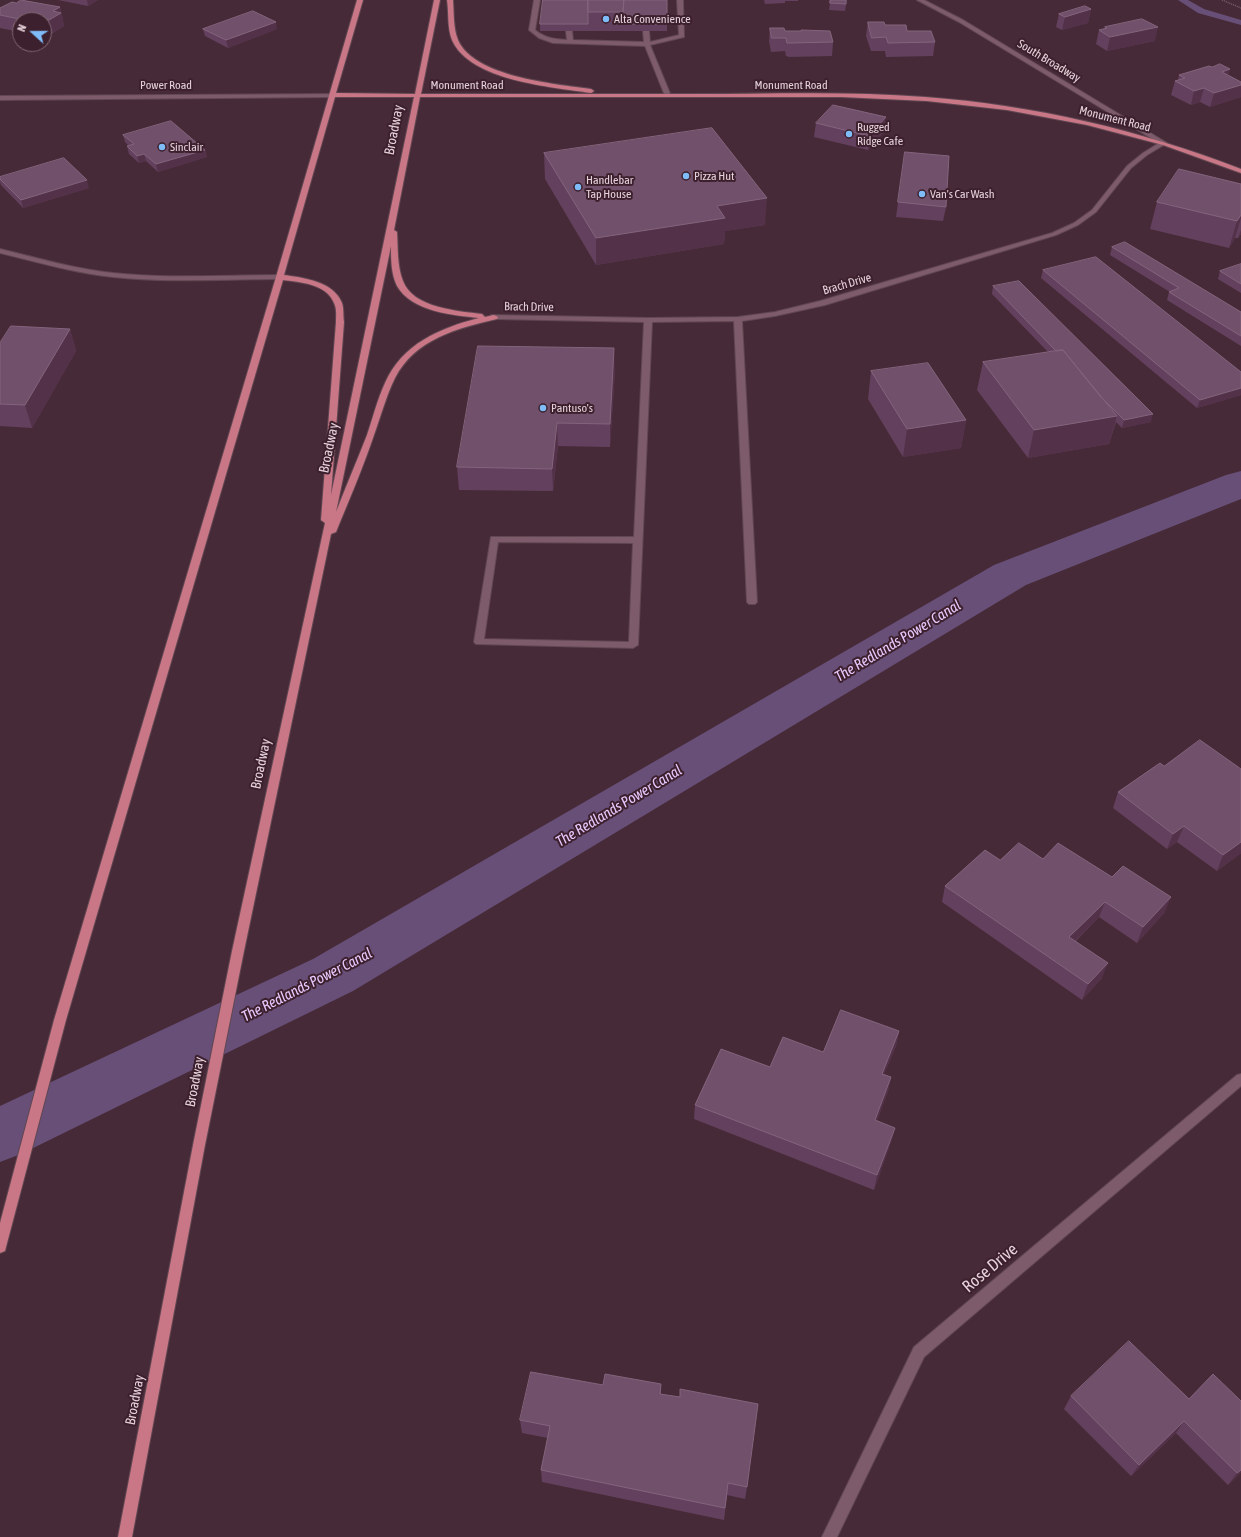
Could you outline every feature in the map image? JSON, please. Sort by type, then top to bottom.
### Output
[{"type":"main road","points":[[0,1246],[60,1020],[280,277],[360,0]]},
{"type":"main road","name":"Broadway","points":[[126,1537],[199,1145],[238,951],[394,216],[437,0]]},
{"type":"main road","points":[[450,0],[454,39],[461,50],[472,60],[486,68],[531,82],[635,96]]},
{"type":"main road","name":"Monument Road","points":[[332,95],[865,97],[926,99],[975,104],[1065,119],[1164,143],[1205,156],[1241,171]]},
{"type":"main road","points":[[394,216],[396,268],[401,287],[415,300],[433,308],[451,312],[494,317]]},
{"type":"main road","points":[[280,277],[321,286],[333,293],[339,304],[340,322],[322,558]]},
{"type":"main road","points":[[322,558],[368,442],[391,377],[401,362],[413,350],[448,329],[467,322],[494,317]]},
{"type":"street","points":[[538,0],[532,30],[542,37],[553,41],[647,44],[682,36],[680,0]]},
{"type":"street","name":"South Broadway","points":[[920,0],[961,21],[1164,143]]},
{"type":"street","points":[[569,31],[570,42]]},
{"type":"street","points":[[646,31],[647,44],[668,96]]},
{"type":"street","name":"Power Road","points":[[0,98],[332,95]]},
{"type":"street","name":"Brach Drive","points":[[494,317],[648,320],[738,319],[775,314],[822,303],[1054,234],[1076,224],[1094,212],[1129,168],[1145,154],[1164,143]]},
{"type":"street","points":[[0,251],[73,268],[112,275],[143,277],[280,277]]},
{"type":"street","points":[[738,319],[752,602]]},
{"type":"street","points":[[638,540],[494,539],[479,642],[633,645],[638,540],[648,320]]},
{"type":"street","name":"Rose Drive","points":[[828,1537],[919,1352],[1241,1079]]},
{"type":"path","points":[[1222,0],[1241,8]]},
{"type":"building","points":[[21,0],[60,7],[53,11],[61,13],[52,18],[52,12],[12,12],[12,18],[0,15],[0,8],[12,2],[16,3]]},
{"type":"building","points":[[543,0],[588,0],[588,24],[540,24]]},
{"type":"building","points":[[588,0],[624,0],[623,12],[588,12]]},
{"type":"building","points":[[624,0],[667,0],[667,24],[623,24]]},
{"type":"building","points":[[831,0],[846,0],[846,4],[830,3]]},
{"type":"building","points":[[1085,6],[1091,9],[1065,17],[1059,14]]},
{"type":"building","points":[[253,11],[276,22],[226,40],[203,29]]},
{"type":"building","points":[[1142,19],[1158,27],[1110,37],[1099,30],[1107,28],[1105,27]]},
{"type":"building","points":[[868,22],[884,22],[885,25],[906,25],[907,31],[931,31],[935,42],[888,43],[886,37],[872,38]]},
{"type":"building","points":[[770,28],[784,28],[785,31],[830,31],[833,42],[787,43],[786,38],[772,38]]},
{"type":"building","points":[[1220,64],[1230,69],[1222,72],[1241,82],[1241,85],[1214,93],[1204,88],[1194,91],[1175,81],[1185,78],[1179,75]]},
{"type":"building","points":[[833,105],[886,117],[869,136],[816,123]]},
{"type":"building","name":"Sinclair","points":[[171,121],[205,150],[156,164],[144,154],[137,156],[127,146],[134,144],[123,135]]},
{"type":"building","points":[[712,128],[767,198],[717,206],[725,218],[596,238],[544,153]]},
{"type":"building","name":"Van's Car Wash","points":[[905,152],[949,156],[946,207],[898,202]]},
{"type":"building","points":[[64,158],[87,180],[21,200],[0,179],[0,177]]},
{"type":"building","points":[[1179,169],[1241,184],[1241,215],[1237,221],[1157,202]]},
{"type":"building","points":[[1125,242],[1241,312],[1241,336],[1169,292],[1179,288],[1112,247]]},
{"type":"building","points":[[1096,257],[1241,372],[1241,388],[1200,400],[1043,270]]},
{"type":"building","points":[[1241,264],[1241,284],[1220,271]]},
{"type":"building","points":[[1019,281],[1153,414],[1124,420],[1100,396],[1063,350],[1056,351],[993,286]]},
{"type":"building","points":[[11,326],[70,329],[25,405],[0,404],[0,343]]},
{"type":"building","name":"Pantuso's","points":[[478,346],[614,348],[610,424],[557,423],[552,469],[457,467]]},
{"type":"building","points":[[1063,350],[1117,416],[1034,430],[983,362]]},
{"type":"building","points":[[928,363],[966,420],[907,429],[871,371]]},
{"type":"building","points":[[1200,740],[1241,769],[1241,842],[1223,855],[1184,826],[1173,834],[1118,792],[1160,763],[1164,766]]},
{"type":"building","points":[[1019,843],[1043,859],[1058,843],[1112,877],[1123,866],[1171,897],[1143,927],[1105,902],[1069,937],[1108,963],[1088,984],[945,886],[985,850],[1000,860]]},
{"type":"building","points":[[841,1010],[899,1031],[882,1074],[891,1077],[875,1120],[895,1128],[877,1175],[695,1105],[721,1049],[770,1067],[783,1037],[823,1052]]},
{"type":"building","points":[[1129,1341],[1189,1399],[1213,1374],[1241,1401],[1241,1470],[1237,1473],[1184,1421],[1139,1465],[1071,1396]]},
{"type":"building","points":[[531,1372],[603,1385],[605,1374],[661,1384],[660,1394],[680,1397],[680,1389],[758,1404],[747,1487],[728,1483],[725,1508],[541,1470],[550,1426],[520,1420]]},
{"type":"waterway","points":[[1182,0],[1201,11],[1241,23]]},
{"type":"waterway","name":"The Redlands Power Canal","points":[[0,1135],[333,975],[1010,575],[1241,484]]},
{"type":"place","name":"Alta Convenience","points":[[606,19]]},
{"type":"place","name":"Rugged Ridge Cafe","points":[[849,134]]},
{"type":"place","name":"Sinclair","points":[[162,147]]},
{"type":"place","name":"Pizza Hut","points":[[686,176]]},
{"type":"place","name":"Handlebar Tap House","points":[[578,187]]},
{"type":"place","name":"Van's Car Wash","points":[[922,194]]},
{"type":"place","name":"Pantuso's","points":[[543,408]]}]
